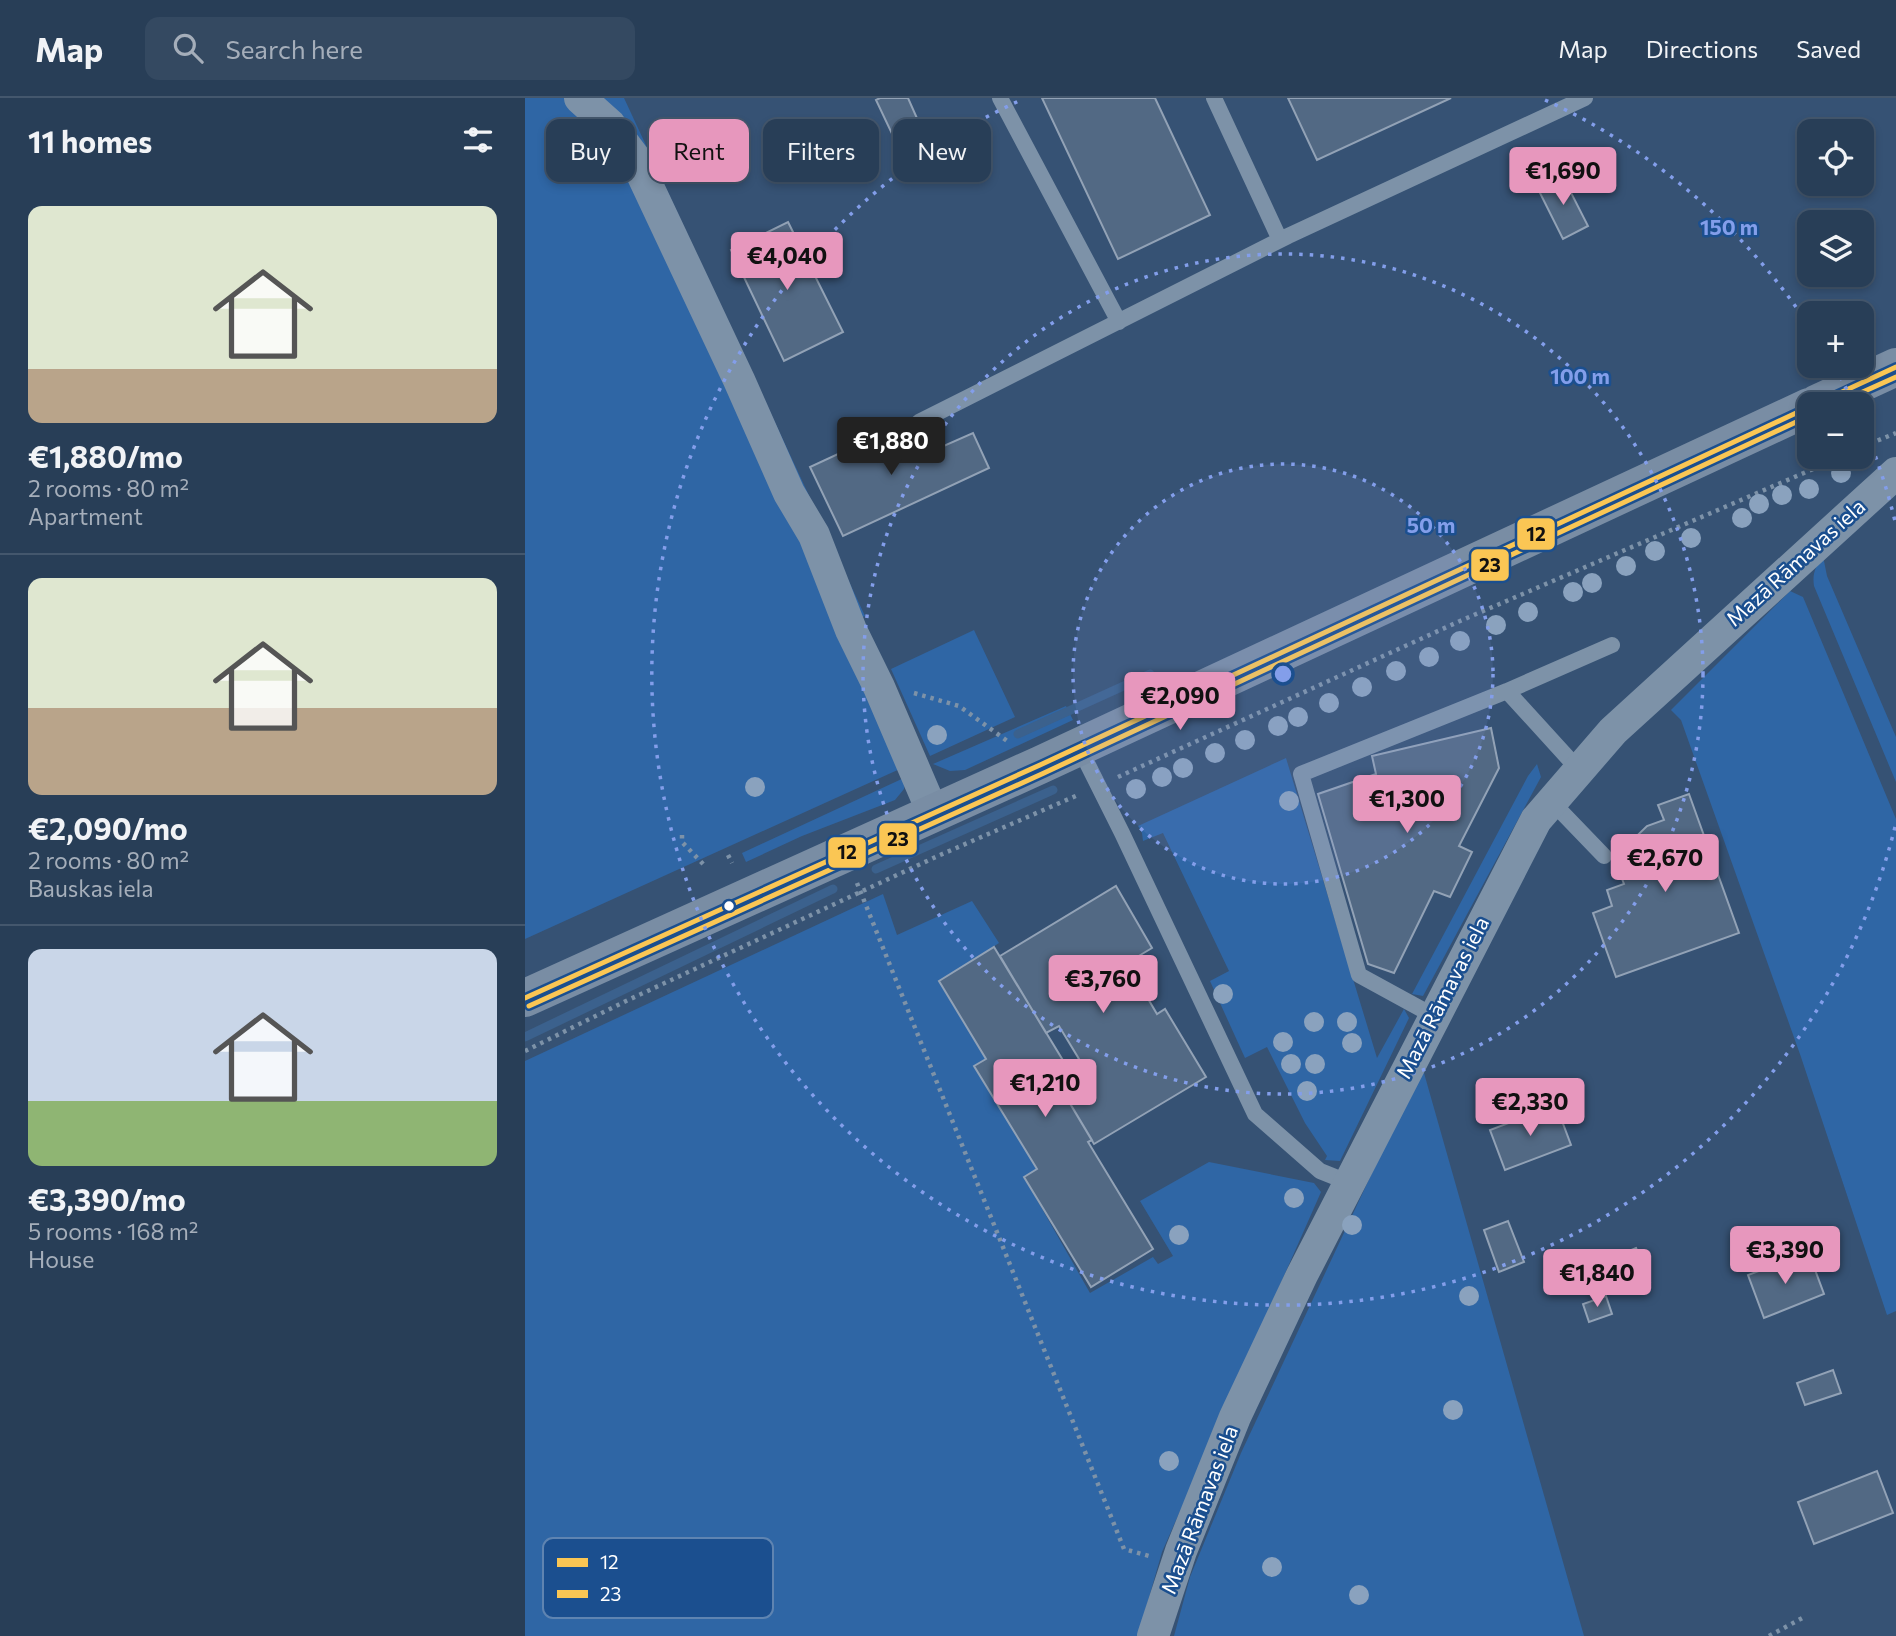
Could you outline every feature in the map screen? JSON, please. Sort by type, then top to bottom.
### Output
[{"type":"main road","points":[[1842,392],[1896,367]]},
{"type":"main road","points":[[525,998],[1040,765],[1797,413]]},
{"type":"street","points":[[580,98],[610,125],[634,157],[789,493],[814,535],[851,630],[879,687],[933,813]]},
{"type":"street","name":"Mazā Rāmavas iela","points":[[1153,1636],[1181,1551],[1235,1418],[1302,1275],[1536,820],[1613,731],[1896,473]]},
{"type":"lane","points":[[1000,98],[1119,322]]},
{"type":"lane","points":[[1214,98],[1280,240]]},
{"type":"lane","points":[[919,422],[1280,240],[1585,98]]},
{"type":"lane","points":[[1434,1016],[1359,975],[1301,774],[1507,691],[1612,645]]},
{"type":"lane","points":[[1507,691],[1578,769]]},
{"type":"lane","points":[[1079,746],[1255,1114],[1320,1171],[1350,1183]]},
{"type":"lane","points":[[1551,801],[1604,856]]},
{"type":"path","points":[[1874,442],[1896,433]]},
{"type":"path","points":[[525,1051],[940,855],[1034,816],[1460,621],[1812,469]]},
{"type":"path","points":[[879,687],[927,696],[959,706],[1040,765]]},
{"type":"path","points":[[1292,690],[1295,696]]},
{"type":"path","points":[[682,835],[682,842],[705,866]]},
{"type":"path","points":[[844,853],[1124,1549]]},
{"type":"path","points":[[728,855],[732,863]]},
{"type":"path","points":[[1769,1636],[1806,1616]]},
{"type":"shaded area","points":[[525,98],[624,98],[634,119],[546,119],[546,182],[635,182],[635,122],[649,152],[649,182],[663,182],[865,616],[839,628],[902,768],[525,939]]},
{"type":"shaded area","points":[[1823,556],[1827,576],[1896,737],[1896,782],[1814,586],[1815,570]]},
{"type":"shaded area","points":[[1790,591],[1803,597],[1896,819],[1896,1311],[1887,1315],[1801,1057],[1681,720],[1671,710]]},
{"type":"shaded area","points":[[974,630],[1015,717],[930,756],[891,669]]},
{"type":"shaded area","points":[[1066,706],[1073,720],[965,770],[950,771],[933,764]]},
{"type":"shaded area","points":[[1286,758],[1377,1058],[1404,1009],[1409,1018],[1340,1161],[1325,1160],[1327,1156],[1305,1123],[1267,1047],[1245,1058],[1210,981],[1229,971],[1163,833],[1143,841],[1138,826]]},
{"type":"shaded area","points":[[1537,764],[1541,777],[1423,996],[1412,994],[1528,776]]},
{"type":"shaded area","points":[[906,777],[904,789],[895,800],[802,836],[746,862],[742,853]]},
{"type":"shaded area","points":[[883,894],[897,935],[972,901],[999,943],[939,982],[986,1059],[1037,1169],[1024,1177],[1090,1293],[1153,1257],[1158,1264],[1173,1256],[1140,1201],[1209,1162],[1314,1183],[1321,1192],[1162,1552],[1138,1636],[525,1636],[525,1061]]},
{"type":"shaded area","points":[[1422,1066],[1584,1636],[1174,1636],[1190,1577],[1241,1453]]},
{"type":"building","points":[[908,98],[917,119],[893,119],[893,136],[876,100]]},
{"type":"building","points":[[1042,98],[1155,98],[1210,215],[1118,259]]},
{"type":"building","points":[[1288,98],[1451,98],[1317,160]]},
{"type":"building","points":[[1562,175],[1588,226],[1563,239],[1537,187]]},
{"type":"building","points":[[788,222],[843,332],[784,361],[731,250]]},
{"type":"building","points":[[896,427],[912,460],[973,433],[989,468],[843,536],[810,467]]},
{"type":"building","points":[[1491,728],[1499,768],[1459,846],[1472,852],[1450,897],[1434,891],[1394,973],[1368,964],[1318,794],[1376,774],[1372,756]]},
{"type":"building","points":[[1689,794],[1739,933],[1616,977],[1593,913],[1612,906],[1607,890],[1624,884],[1614,858],[1647,826],[1664,820],[1658,805]]},
{"type":"building","points":[[1116,886],[1152,948],[1127,963],[1157,1014],[1165,1009],[1206,1077],[1094,1144],[1053,1075],[1079,1059],[1059,1026],[1046,1033],[1000,956]]},
{"type":"building","points":[[994,947],[1067,1067],[1053,1075],[1092,1140],[1088,1142],[1153,1249],[1091,1287],[1024,1177],[1037,1169],[974,1066],[986,1059],[939,981]]},
{"type":"building","points":[[1556,1105],[1571,1145],[1505,1170],[1490,1130]]},
{"type":"building","points":[[1508,1221],[1524,1262],[1499,1272],[1484,1230]]},
{"type":"building","points":[[1636,1248],[1650,1282],[1623,1293],[1609,1259]]},
{"type":"building","points":[[1791,1259],[1793,1266],[1811,1259],[1824,1294],[1764,1318],[1748,1275]]},
{"type":"building","points":[[1606,1296],[1612,1314],[1589,1322],[1583,1304]]},
{"type":"building","points":[[1833,1370],[1841,1393],[1805,1405],[1797,1383]]},
{"type":"building","points":[[1877,1471],[1893,1513],[1814,1544],[1798,1502]]},
{"type":"waterway","points":[[1018,734],[1150,674]]},
{"type":"waterway","points":[[876,869],[1053,790]]},
{"type":"waterway","points":[[525,1037],[833,889]]},
{"type":"transit line","name":"12","points":[[1842,392],[1896,367]]},
{"type":"transit line","name":"23","points":[[1863,392],[1896,377]]},
{"type":"transit line","name":"12","points":[[525,998],[1040,765],[1797,413]]},
{"type":"transit line","name":"23","points":[[529,1006],[1044,773],[1797,422]]}]
